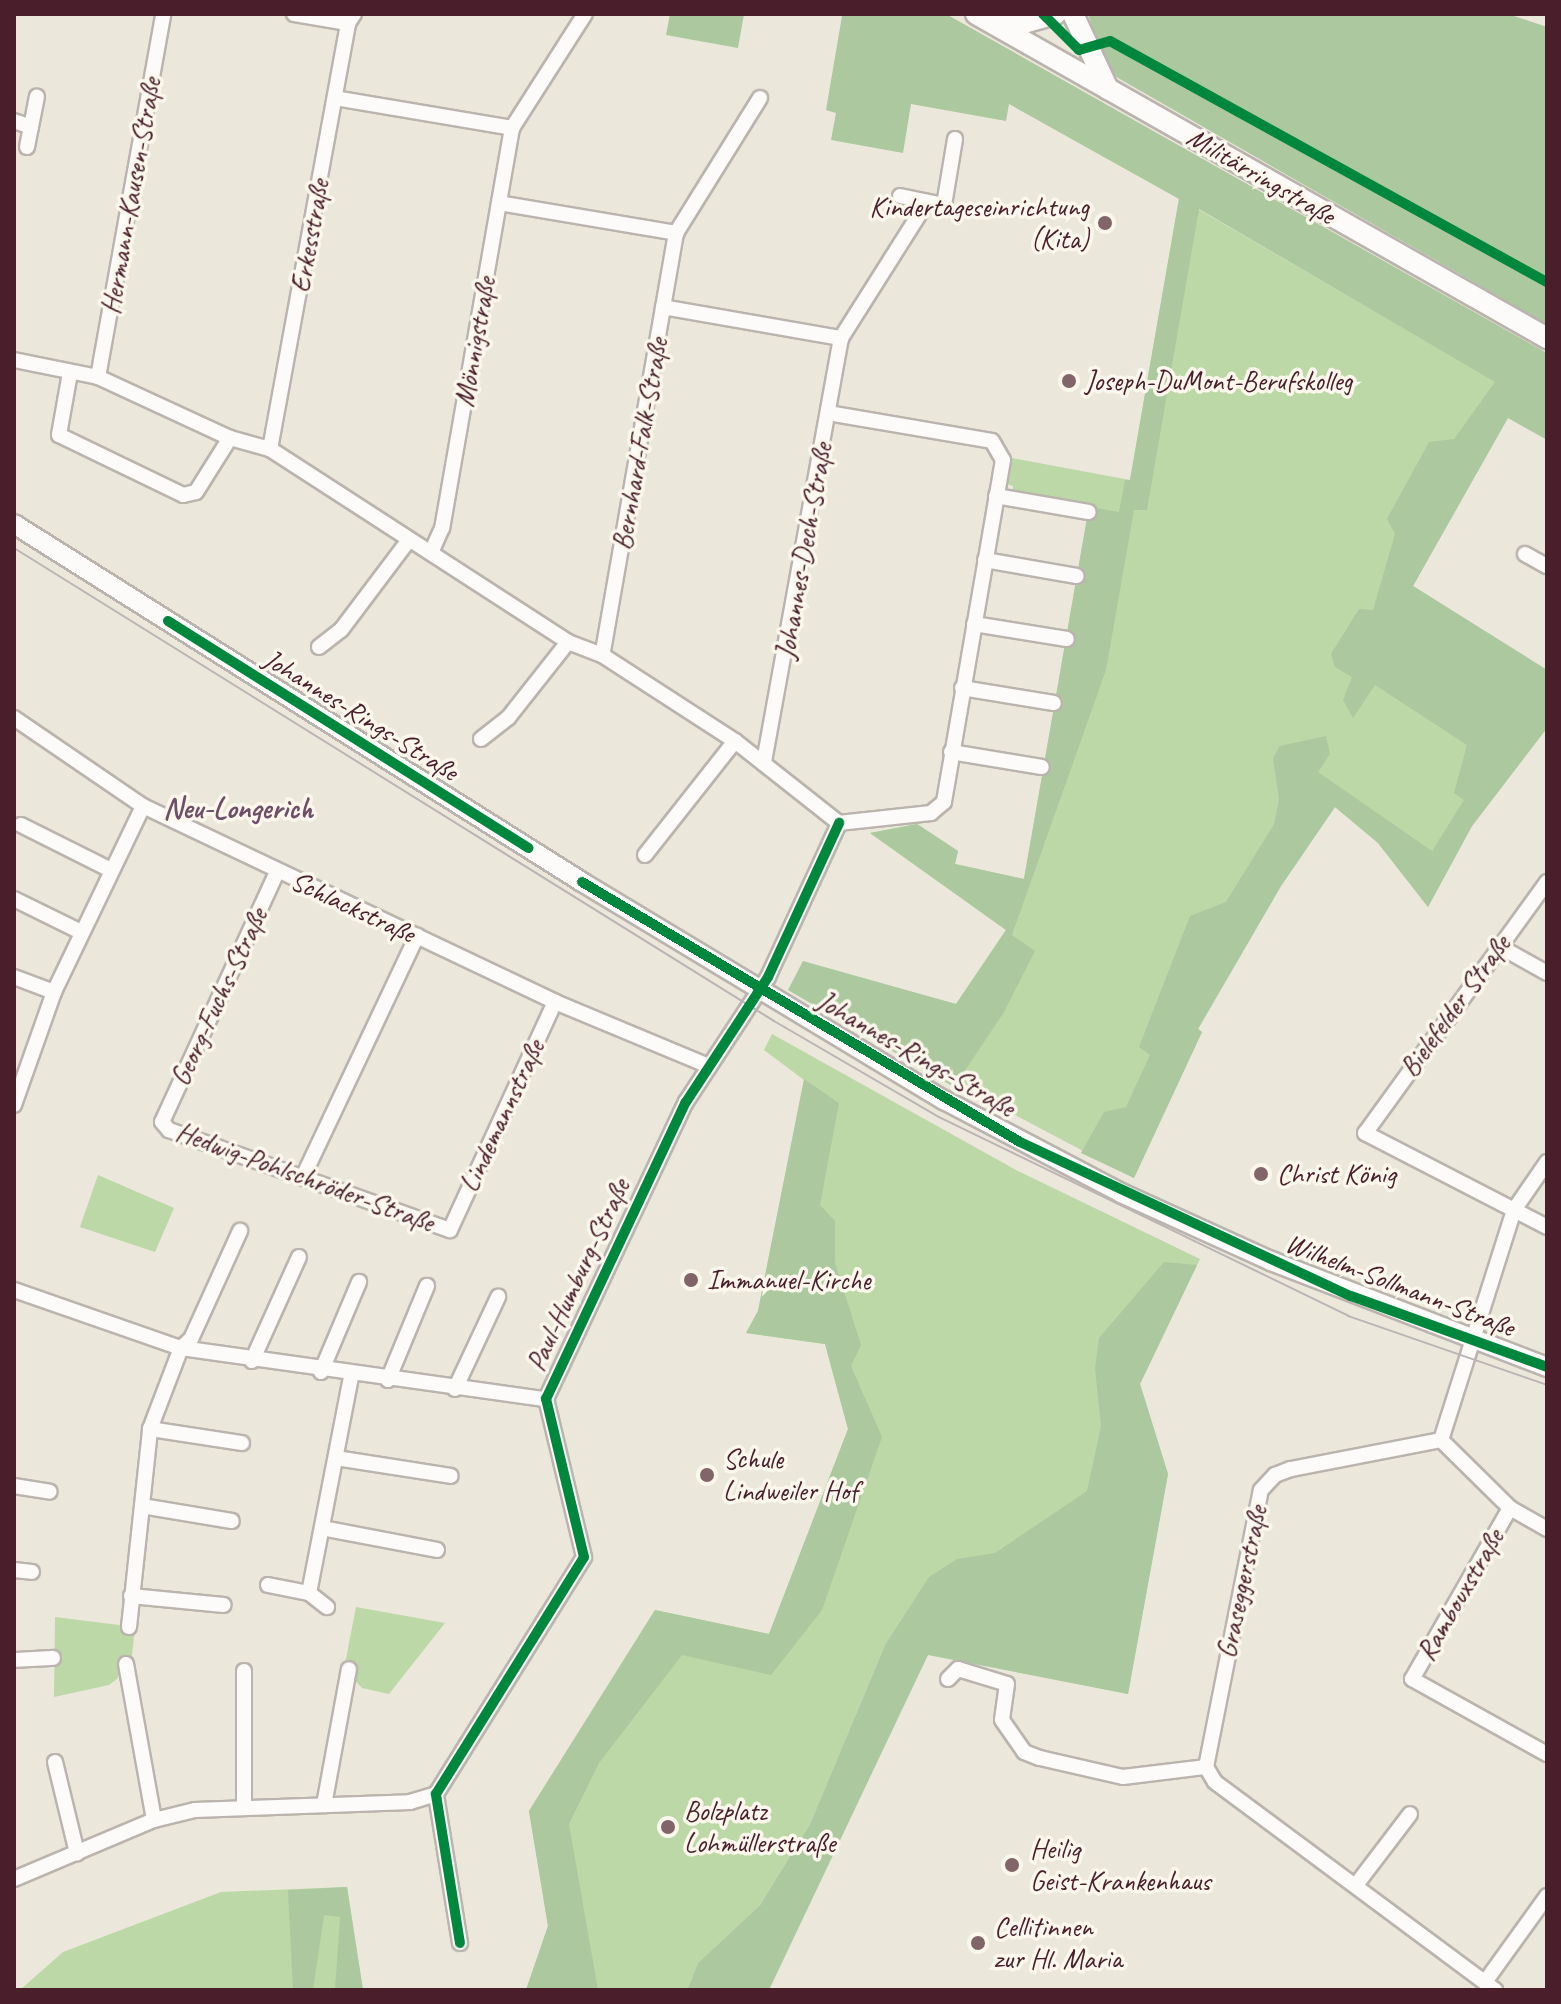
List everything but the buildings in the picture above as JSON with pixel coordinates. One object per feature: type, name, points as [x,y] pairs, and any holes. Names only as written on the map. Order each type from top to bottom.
[{"type":"main road","points":[[983,18],[1024,23],[1056,14]]},
{"type":"main road","points":[[1073,14],[1108,89]]},
{"type":"main road","name":"Militärringstraße","points":[[983,18],[1547,338]]},
{"type":"street","name":"Hermann-Kausen-Straße","points":[[98,377],[163,14]]},
{"type":"street","name":"Erkesstraße","points":[[270,449],[351,19],[294,14]]},
{"type":"street","name":"Mönnigstraße","points":[[431,553],[442,528],[512,128],[585,14]]},
{"type":"street","points":[[27,147],[37,97]]},
{"type":"street","points":[[335,98],[512,128]]},
{"type":"street","name":"Bernhard-Falk-Straße","points":[[602,655],[676,233],[760,98]]},
{"type":"street","points":[[14,121],[31,127]]},
{"type":"street","name":"Johannes-Dech-Straße","points":[[764,763],[841,338],[927,202],[944,205],[955,139]]},
{"type":"street","points":[[900,196],[927,202]]},
{"type":"street","points":[[499,203],[676,233]]},
{"type":"street","points":[[663,307],[841,338]]},
{"type":"street","points":[[14,360],[98,377],[230,438],[270,449],[568,642],[602,655],[735,741],[839,823],[938,810],[944,802],[1003,460],[992,441],[828,413]]},
{"type":"street","points":[[70,373],[59,435],[183,495],[196,492],[230,438]]},
{"type":"street","points":[[996,496],[1089,512]]},
{"type":"street","name":"Johannes-Rings-Straße","points":[[14,524],[760,990],[1020,1142],[1237,1245]]},
{"type":"street","points":[[319,647],[341,630],[408,541]]},
{"type":"street","points":[[1525,554],[1547,566]]},
{"type":"street","points":[[985,560],[1077,576]]},
{"type":"street","points":[[974,624],[1067,639]]},
{"type":"street","points":[[481,739],[508,718],[568,642]]},
{"type":"street","points":[[962,688],[1054,703]]},
{"type":"street","name":"Schlackstraße","points":[[14,718],[143,806],[555,1002],[709,1066]]},
{"type":"street","points":[[645,855],[735,741]]},
{"type":"street","points":[[951,752],[1042,767]]},
{"type":"street","points":[[14,1105],[54,992],[109,869],[143,806]]},
{"type":"street","name":"Paul-Humburg-Straße","points":[[436,1794],[582,1568],[583,1538],[546,1399],[667,1140],[709,1066],[760,990],[839,823]]},
{"type":"street","points":[[21,825],[109,869]]},
{"type":"street","name":"Georg-Fuchs-Straße","points":[[162,1122],[277,872]]},
{"type":"street","name":"Bielefelder Straße","points":[[1514,1210],[1365,1133],[1497,945],[1547,882]]},
{"type":"street","points":[[14,899],[81,932]]},
{"type":"street","points":[[303,1177],[417,936]]},
{"type":"street","points":[[1497,945],[1547,973]]},
{"type":"street","points":[[14,977],[54,992]]},
{"type":"street","name":"Lindemannstraße","points":[[450,1230],[555,1002]]},
{"type":"street","name":"Hedwig-Pohlschröder-Straße","points":[[162,1122],[169,1130],[450,1230]]},
{"type":"street","points":[[1441,1440],[1514,1210],[1547,1162]]},
{"type":"street","points":[[1514,1210],[1547,1227]]},
{"type":"street","points":[[129,1627],[150,1429],[181,1348],[191,1339],[240,1231]]},
{"type":"street","name":"Wilhelm-Sollmann-Straße","points":[[1237,1245],[1351,1296],[1547,1367]]},
{"type":"street","points":[[252,1361],[299,1257]]},
{"type":"street","points":[[321,1372],[359,1282]]},
{"type":"street","points":[[388,1380],[427,1286]]},
{"type":"street","points":[[14,1290],[181,1348],[321,1372],[546,1399]]},
{"type":"street","points":[[455,1389],[498,1297]]},
{"type":"street","points":[[309,1593],[351,1376]]},
{"type":"street","points":[[150,1429],[242,1443]]},
{"type":"street","name":"Rambouxstraße","points":[[1441,1440],[1510,1508],[1547,1529]]},
{"type":"street","name":"Graseggerstraße","points":[[1206,1767],[1261,1490],[1275,1475],[1291,1469],[1441,1440]]},
{"type":"street","points":[[336,1458],[451,1476]]},
{"type":"street","points":[[14,1486],[50,1492]]},
{"type":"street","points":[[142,1506],[232,1521]]},
{"type":"street","name":"Rambouxstraße","points":[[1510,1508],[1412,1679],[1545,1749]]},
{"type":"street","points":[[322,1528],[437,1550]]},
{"type":"street","points":[[14,1570],[32,1572]]},
{"type":"street","points":[[268,1585],[309,1593],[327,1607]]},
{"type":"street","points":[[131,1596],[224,1605]]},
{"type":"street","points":[[14,1660],[53,1658]]},
{"type":"street","points":[[126,1664],[154,1820]]},
{"type":"street","points":[[324,1805],[349,1669]]},
{"type":"street","points":[[948,1679],[958,1669],[1007,1684],[1002,1720],[1024,1752],[1040,1758],[1123,1777],[1206,1767],[1215,1782],[1490,1986],[1547,1896]]},
{"type":"street","points":[[244,1671],[244,1808]]},
{"type":"street","points":[[55,1762],[77,1853]]},
{"type":"street","points":[[14,1879],[154,1820],[244,1808],[410,1802],[436,1794],[460,1943]]},
{"type":"street","points":[[1356,1885],[1410,1814]]},
{"type":"green space","points":[[670,14],[744,14],[738,48],[666,35]]},
{"type":"green space","points":[[833,14],[946,14],[1547,353],[1547,440],[1508,418],[1413,586],[1547,670],[1547,728],[1472,826],[1428,907],[1378,843],[1335,807],[1281,886],[1198,1029],[1202,1032],[1134,1178],[1081,1153],[1104,1112],[1126,1107],[1150,1055],[1139,1047],[1190,916],[1226,902],[1274,824],[1279,799],[1273,758],[1280,746],[1326,736],[1330,754],[1318,772],[1432,851],[1464,800],[1454,793],[1467,745],[1375,685],[1353,718],[1343,700],[1352,677],[1335,667],[1331,654],[1359,609],[1373,610],[1395,534],[1387,519],[1429,442],[1454,439],[1495,382],[1199,209],[1147,510],[1134,510],[1106,670],[1012,935],[1035,951],[1004,1012],[954,1087],[788,990],[803,961],[956,1004],[1006,930],[870,833],[917,824],[958,851],[955,864],[1024,879],[1089,507],[1119,512],[1125,480],[1130,480],[1179,199],[1009,104],[1006,121],[911,104],[903,153],[831,140],[836,113],[826,110],[842,16]]},
{"type":"green space","points":[[1088,14],[1508,14],[1547,27],[1547,324],[1118,78],[1108,70]]},
{"type":"green space","points":[[1179,198],[1520,396],[1413,586],[1547,670],[1547,728],[1472,826],[1428,907],[1378,843],[1335,807],[1281,886],[1198,1029],[1202,1032],[1134,1178],[860,1033],[886,985],[956,1004],[1006,930],[870,833],[917,824],[958,851],[955,864],[1024,879],[1089,506],[1013,493],[1013,486],[1007,484],[1012,458],[1130,480]]},
{"type":"green space","points":[[772,1034],[1016,1170],[1200,1259],[1140,1384],[1168,1474],[1128,1694],[885,1645],[810,1824],[760,1905],[698,1963],[687,1990],[526,1990],[548,1926],[529,1811],[655,1610],[769,1634],[848,1429],[825,1344],[746,1333],[758,1311],[804,1080],[764,1050]]},
{"type":"green space","points":[[804,1079],[839,1103],[820,1205],[835,1221],[835,1263],[861,1345],[851,1366],[882,1437],[822,1610],[771,1675],[682,1655],[599,1763],[569,1824],[598,1990],[526,1990],[548,1926],[529,1811],[655,1610],[769,1634],[848,1429],[825,1344],[746,1333],[758,1311]]},
{"type":"green space","points":[[98,1175],[174,1208],[155,1252],[80,1227]]},
{"type":"green space","points":[[1164,1262],[1197,1265],[1140,1384],[1168,1474],[1128,1694],[928,1655],[769,1990],[687,1990],[698,1963],[760,1905],[810,1824],[885,1645],[929,1577],[957,1559],[995,1553],[1087,1491],[1101,1426],[1095,1368],[1099,1338]]},
{"type":"green space","points":[[356,1607],[445,1623],[389,1694],[362,1688],[344,1669]]},
{"type":"green space","points":[[55,1617],[135,1627],[131,1664],[120,1666],[118,1678],[109,1685],[54,1697]]},
{"type":"green space","points":[[347,1887],[363,1990],[20,1990],[63,1952],[221,1892]]},
{"type":"green space","points":[[347,1887],[363,1990],[335,1990],[340,1917],[324,1915],[313,1990],[293,1990],[288,1890]]},
{"type":"tram line","points":[[14,548],[774,1021],[939,1117],[1348,1316],[1547,1385]]},
{"type":"cycle path","points":[[1043,14],[1079,50],[1110,41],[1547,282]]},
{"type":"cycle path","points":[[168,621],[528,848]]},
{"type":"cycle path","points":[[460,1943],[436,1794],[584,1557],[546,1399],[686,1102],[768,977],[839,823]]},
{"type":"cycle path","points":[[582,882],[1020,1142],[1351,1296],[1547,1367]]},
{"type":"place","name":"Kindertageseinrichtung (Kita)","points":[[1105,223]]},
{"type":"place","name":"Joseph-DuMont-Berufskolleg","points":[[1069,381]]},
{"type":"place","name":"Christ König","points":[[1261,1174]]},
{"type":"place","name":"Immanuel-Kirche","points":[[691,1280]]},
{"type":"place","name":"Schule Lindweiler Hof","points":[[707,1475]]},
{"type":"place","name":"Bolzplatz Lohmüllerstraße","points":[[668,1827]]},
{"type":"place","name":"Heilig Geist-Krankenhaus","points":[[1012,1865]]},
{"type":"place","name":"Cellitinnen zur Hl. Maria","points":[[978,1943]]},
{"type":"district","name":"Neu-Longerich","points":[[238,808]]}]
